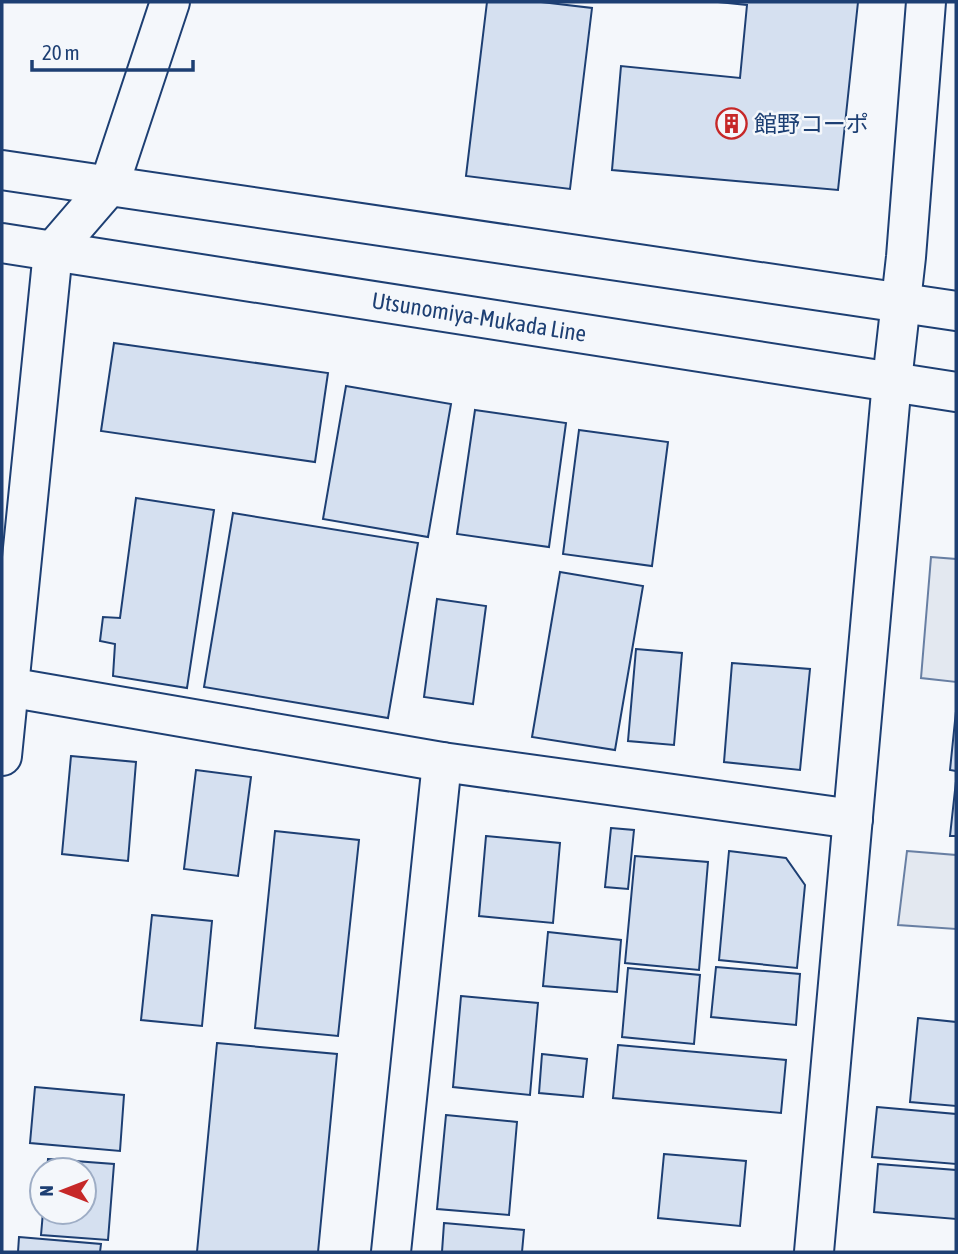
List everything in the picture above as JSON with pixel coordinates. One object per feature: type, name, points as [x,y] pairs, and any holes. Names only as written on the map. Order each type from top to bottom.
[{"type":"street","points":[[2,756],[53,251],[109,186],[170,2]]},
{"type":"street","points":[[814,1252],[926,2]]},
{"type":"street","points":[[2,170],[956,311]]},
{"type":"street","name":"Utsunomiya-Mukada Line","points":[[2,243],[956,392]]},
{"type":"street","points":[[8,687],[442,762],[853,819]]},
{"type":"street","points":[[391,1252],[442,762]]},
{"type":"shaded area","points":[[931,557],[956,559],[956,682],[921,678]]},
{"type":"shaded area","points":[[907,851],[956,855],[956,929],[898,925]]},
{"type":"building","points":[[487,2],[541,2],[592,8],[570,189],[466,176]]},
{"type":"building","name":"館野コーポ","points":[[718,2],[858,2],[838,190],[612,170],[621,66],[740,78],[747,5]]},
{"type":"building","points":[[114,343],[328,373],[315,462],[101,431]]},
{"type":"building","points":[[346,386],[451,404],[428,537],[323,519]]},
{"type":"building","points":[[475,410],[566,423],[549,547],[457,534]]},
{"type":"building","points":[[579,430],[668,442],[652,566],[563,554]]},
{"type":"building","points":[[136,498],[214,510],[187,688],[113,676],[115,644],[100,641],[103,617],[120,618]]},
{"type":"building","points":[[233,513],[418,543],[388,718],[204,687]]},
{"type":"building","points":[[560,572],[643,586],[615,750],[532,737]]},
{"type":"building","points":[[437,599],[486,606],[473,704],[424,697]]},
{"type":"building","points":[[636,649],[682,653],[674,745],[628,741]]},
{"type":"building","points":[[732,663],[810,669],[800,770],[724,762]]},
{"type":"building","points":[[956,711],[956,771],[950,770]]},
{"type":"building","points":[[71,756],[136,762],[128,861],[62,854]]},
{"type":"building","points":[[196,770],[251,777],[238,876],[184,869]]},
{"type":"building","points":[[956,781],[956,836],[950,836]]},
{"type":"building","points":[[611,828],[634,830],[628,889],[605,887]]},
{"type":"building","points":[[275,831],[359,840],[338,1036],[255,1028]]},
{"type":"building","points":[[486,836],[560,843],[553,923],[479,916]]},
{"type":"building","points":[[729,851],[786,858],[805,885],[797,968],[719,960]]},
{"type":"building","points":[[635,856],[708,862],[699,970],[625,963]]},
{"type":"building","points":[[152,915],[212,921],[202,1026],[141,1020]]},
{"type":"building","points":[[548,932],[621,940],[617,992],[543,986]]},
{"type":"building","points":[[716,967],[800,974],[796,1025],[711,1017]]},
{"type":"building","points":[[628,968],[700,975],[694,1044],[622,1037]]},
{"type":"building","points":[[461,996],[538,1003],[530,1095],[453,1087]]},
{"type":"building","points":[[918,1018],[956,1022],[956,1106],[910,1102]]},
{"type":"building","points":[[217,1043],[337,1054],[318,1252],[197,1252]]},
{"type":"building","points":[[618,1045],[786,1060],[781,1113],[613,1098]]},
{"type":"building","points":[[542,1054],[587,1059],[583,1097],[539,1093]]},
{"type":"building","points":[[35,1087],[124,1095],[120,1151],[30,1143]]},
{"type":"building","points":[[877,1107],[956,1114],[956,1164],[872,1157]]},
{"type":"building","points":[[446,1115],[517,1122],[509,1215],[437,1209]]},
{"type":"building","points":[[664,1154],[746,1161],[740,1226],[658,1218]]},
{"type":"building","points":[[98,1163],[114,1164],[108,1240],[41,1235],[42,1226],[98,1226]]},
{"type":"building","points":[[878,1164],[956,1170],[956,1219],[874,1212]]},
{"type":"building","points":[[444,1223],[524,1230],[522,1252],[442,1252]]},
{"type":"building","points":[[19,1237],[101,1244],[100,1252],[18,1252]]},
{"type":"place","name":"館野コーポ","points":[[731,124]]}]
